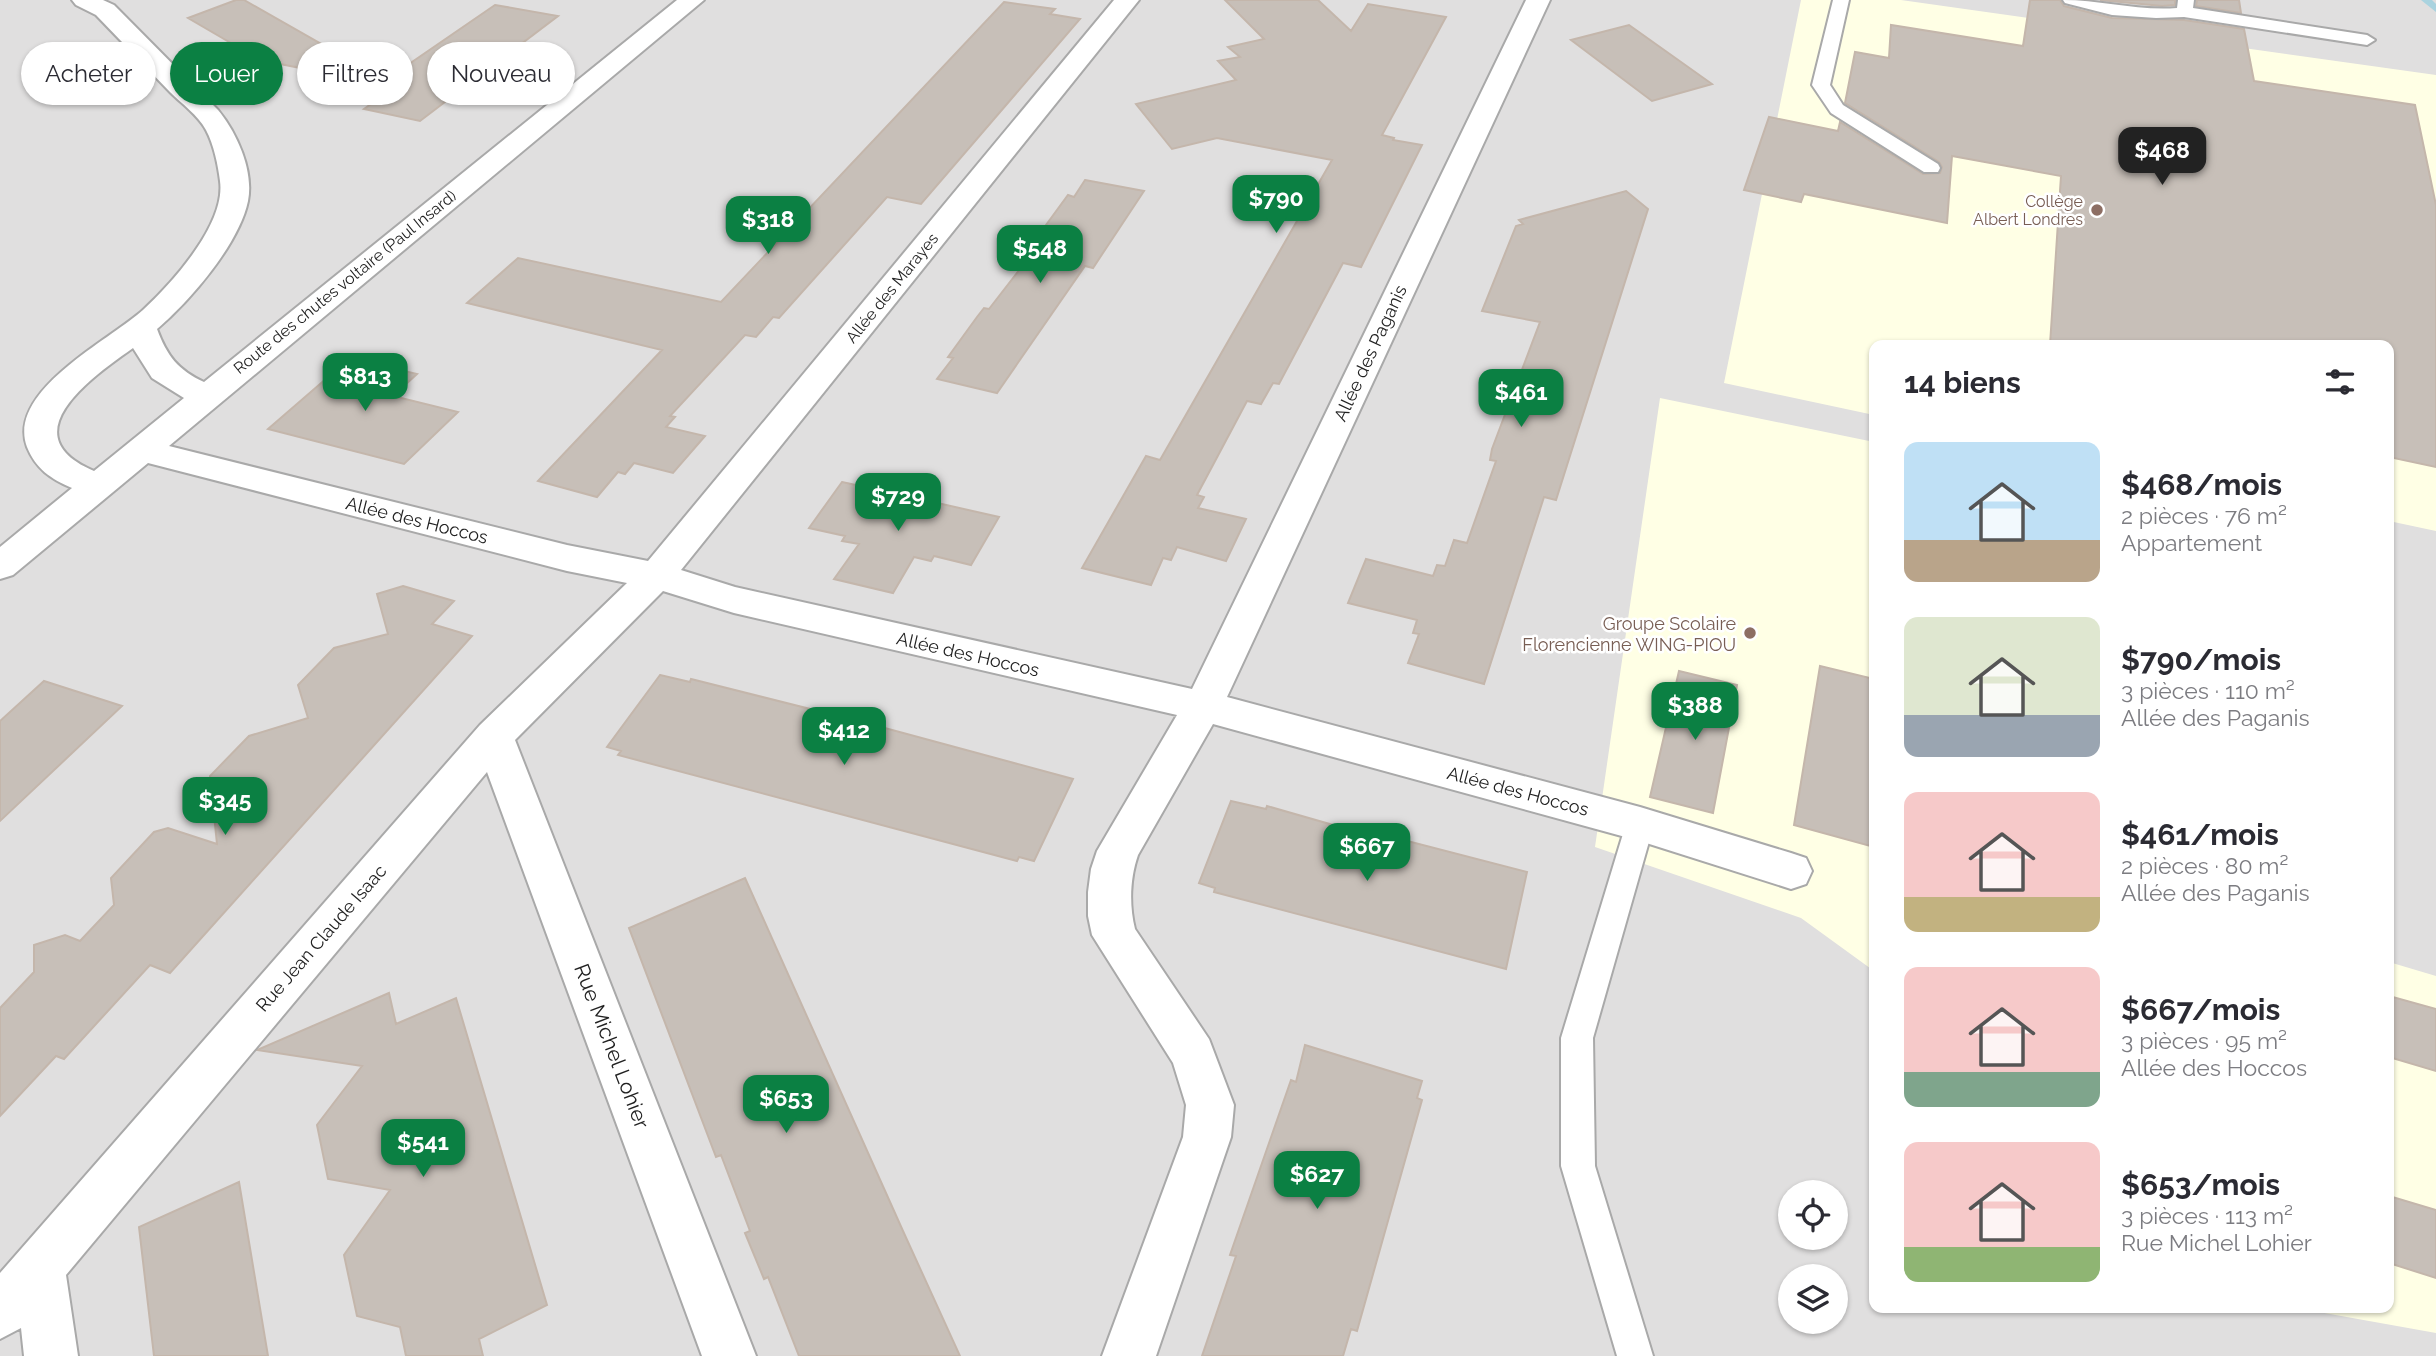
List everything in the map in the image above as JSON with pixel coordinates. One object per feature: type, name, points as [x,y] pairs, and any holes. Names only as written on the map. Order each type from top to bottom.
[{"type":"street","name":"Route des chutes voltaire (Paul Insard)","points":[[0,566],[692,0]]},
{"type":"street","name":"Allée des Marayes","points":[[656,576],[1127,0]]},
{"type":"street","name":"Allée des Paganis","points":[[1129,1356],[1207,1137],[1210,1105],[1193,1054],[1114,935],[1110,916],[1112,869],[1132,823],[1203,706],[1538,0]]},
{"type":"street","points":[[98,3],[218,126],[235,188],[225,227],[190,277],[141,327],[96,358],[69,382],[53,401],[42,422],[42,442],[49,458],[69,473],[99,486]]},
{"type":"street","points":[[141,327],[153,360],[162,372],[180,386],[206,395]]},
{"type":"street","name":"Allée des Hoccos","points":[[141,450],[567,558],[656,576],[734,600],[1203,706],[1640,824],[1791,871]]},
{"type":"street","name":"Rue Jean Claude Isaac","points":[[0,1313],[494,736],[656,576]]},
{"type":"street","name":"Rue Michel Lohier","points":[[494,736],[729,1356]]},
{"type":"street","points":[[39,1267],[51,1356]]},
{"type":"lane","points":[[1842,0],[1821,85],[1837,109],[1931,168]]},
{"type":"lane","points":[[2071,0],[2091,6],[2162,14],[2185,6],[2367,40]]},
{"type":"lane","points":[[1635,1356],[1578,1166],[1577,1038],[1640,824]]},
{"type":"shaded area","points":[[0,0],[2436,0],[2436,1356],[0,1356]]},
{"type":"shaded area","name":"Collège Albert Londres","points":[[1801,0],[1901,0],[2436,75],[2436,531],[2394,522],[2394,340],[1869,340],[1869,414],[1724,383]]},
{"type":"shaded area","name":"Groupe Scolaire Florencienne WING-PIOU","points":[[1660,398],[1869,441],[1869,967],[1801,918],[1595,847]]},
{"type":"shaded area","points":[[2394,963],[2436,976],[2436,1333],[2324,1313],[2394,1313]]},
{"type":"building","points":[[236,0],[244,0],[318,42],[297,42],[297,67],[283,65],[283,42],[229,42],[188,18]]},
{"type":"building","points":[[1225,0],[1318,0],[1351,31],[1368,4],[1446,17],[1382,135],[1394,138],[1393,140],[1422,145],[1361,267],[1343,263],[1279,384],[1273,383],[1261,404],[1247,401],[1197,495],[1204,497],[1198,508],[1246,519],[1226,561],[1177,547],[1171,560],[1163,558],[1151,585],[1082,568],[1146,456],[1160,460],[1332,160],[1217,138],[1172,149],[1136,104],[1236,80],[1218,61],[1240,57],[1228,47],[1264,39]]},
{"type":"building","name":"Collège Albert Londres","points":[[2030,0],[2060,0],[2064,6],[2112,18],[2184,20],[2244,29],[2254,81],[2415,105],[2436,205],[2436,467],[2394,458],[2394,340],[2050,340],[2061,176],[1952,156],[1947,223],[1804,194],[1801,202],[1744,190],[1769,117],[1838,131],[1840,122],[1923,174],[1940,173],[1942,167],[1939,162],[1845,103],[1855,52],[1889,58],[1891,25],[2023,46]]},
{"type":"building","points":[[2100,0],[2175,0],[2175,5],[2162,6]]},
{"type":"building","points":[[2197,0],[2239,0],[2241,13],[2196,6]]},
{"type":"building","points":[[1004,2],[1055,9],[1050,14],[1080,19],[921,204],[887,197],[779,318],[773,317],[756,337],[745,335],[670,416],[675,417],[666,427],[705,436],[673,473],[634,463],[625,474],[618,472],[597,497],[538,481],[662,350],[467,303],[518,258],[721,302]]},
{"type":"building","points":[[495,5],[558,16],[524,42],[441,42]]},
{"type":"building","points":[[1629,25],[1712,84],[1652,101],[1571,40]]},
{"type":"building","points":[[427,52],[427,105],[441,105],[420,121],[364,109],[370,105],[413,105],[413,61]]},
{"type":"building","points":[[1085,180],[1144,191],[1093,268],[1085,266],[997,393],[937,379],[953,358],[948,357],[977,317],[984,308],[989,309],[1044,238],[1038,236],[1068,195],[1074,197]]},
{"type":"building","points":[[1626,191],[1648,209],[1556,500],[1544,497],[1484,684],[1408,663],[1419,634],[1413,633],[1417,620],[1348,603],[1366,559],[1433,576],[1437,565],[1445,566],[1454,540],[1467,543],[1496,461],[1490,460],[1492,449],[1540,322],[1482,311],[1516,226],[1523,224],[1519,220]]},
{"type":"building","points":[[350,358],[417,374],[393,396],[458,412],[404,464],[268,429]]},
{"type":"building","points":[[842,482],[999,517],[971,565],[934,556],[931,561],[914,557],[893,593],[834,579],[859,544],[842,541],[845,536],[809,528]]},
{"type":"building","points":[[403,586],[454,601],[432,624],[472,636],[170,973],[150,965],[64,1059],[56,1056],[0,1116],[0,1008],[34,972],[34,945],[65,935],[80,941],[114,905],[111,878],[154,832],[168,828],[217,844],[210,776],[249,736],[308,718],[298,685],[334,648],[388,634],[377,594]]},
{"type":"building","points":[[1820,666],[1869,678],[1869,846],[1794,825]]},
{"type":"building","points":[[1679,671],[1737,685],[1713,813],[1650,797]]},
{"type":"building","points":[[660,675],[690,682],[691,679],[870,724],[1073,779],[1034,861],[1019,857],[1017,861],[618,755],[621,751],[607,747]]},
{"type":"building","points":[[44,681],[122,706],[0,821],[0,721]]},
{"type":"building","points":[[1231,801],[1266,809],[1267,806],[1382,839],[1384,835],[1527,872],[1506,969],[1214,892],[1215,888],[1199,883]]},
{"type":"building","points":[[745,878],[960,1356],[799,1356],[768,1277],[764,1279],[745,1233],[750,1231],[721,1155],[716,1157],[629,928]]},
{"type":"building","points":[[389,993],[396,1024],[456,998],[547,1305],[479,1339],[483,1356],[406,1356],[400,1327],[357,1316],[344,1255],[390,1190],[328,1179],[317,1125],[362,1066],[257,1050]]},
{"type":"building","points":[[2394,997],[2436,1009],[2436,1071],[2394,1058]]},
{"type":"building","points":[[1305,1045],[1422,1081],[1417,1098],[1422,1100],[1357,1331],[1351,1329],[1343,1356],[1202,1356],[1236,1256],[1230,1255],[1291,1080],[1296,1082]]},
{"type":"building","points":[[239,1182],[268,1356],[154,1356],[139,1227]]},
{"type":"building","points":[[2394,1197],[2436,1210],[2436,1278],[2394,1265]]},
{"type":"waterway","points":[[2426,0],[2436,9]]},
{"type":"place","name":"Collège Albert Londres","points":[[2097,210]]},
{"type":"place","name":"Groupe Scolaire Florencienne WING-PIOU","points":[[1750,633]]}]
